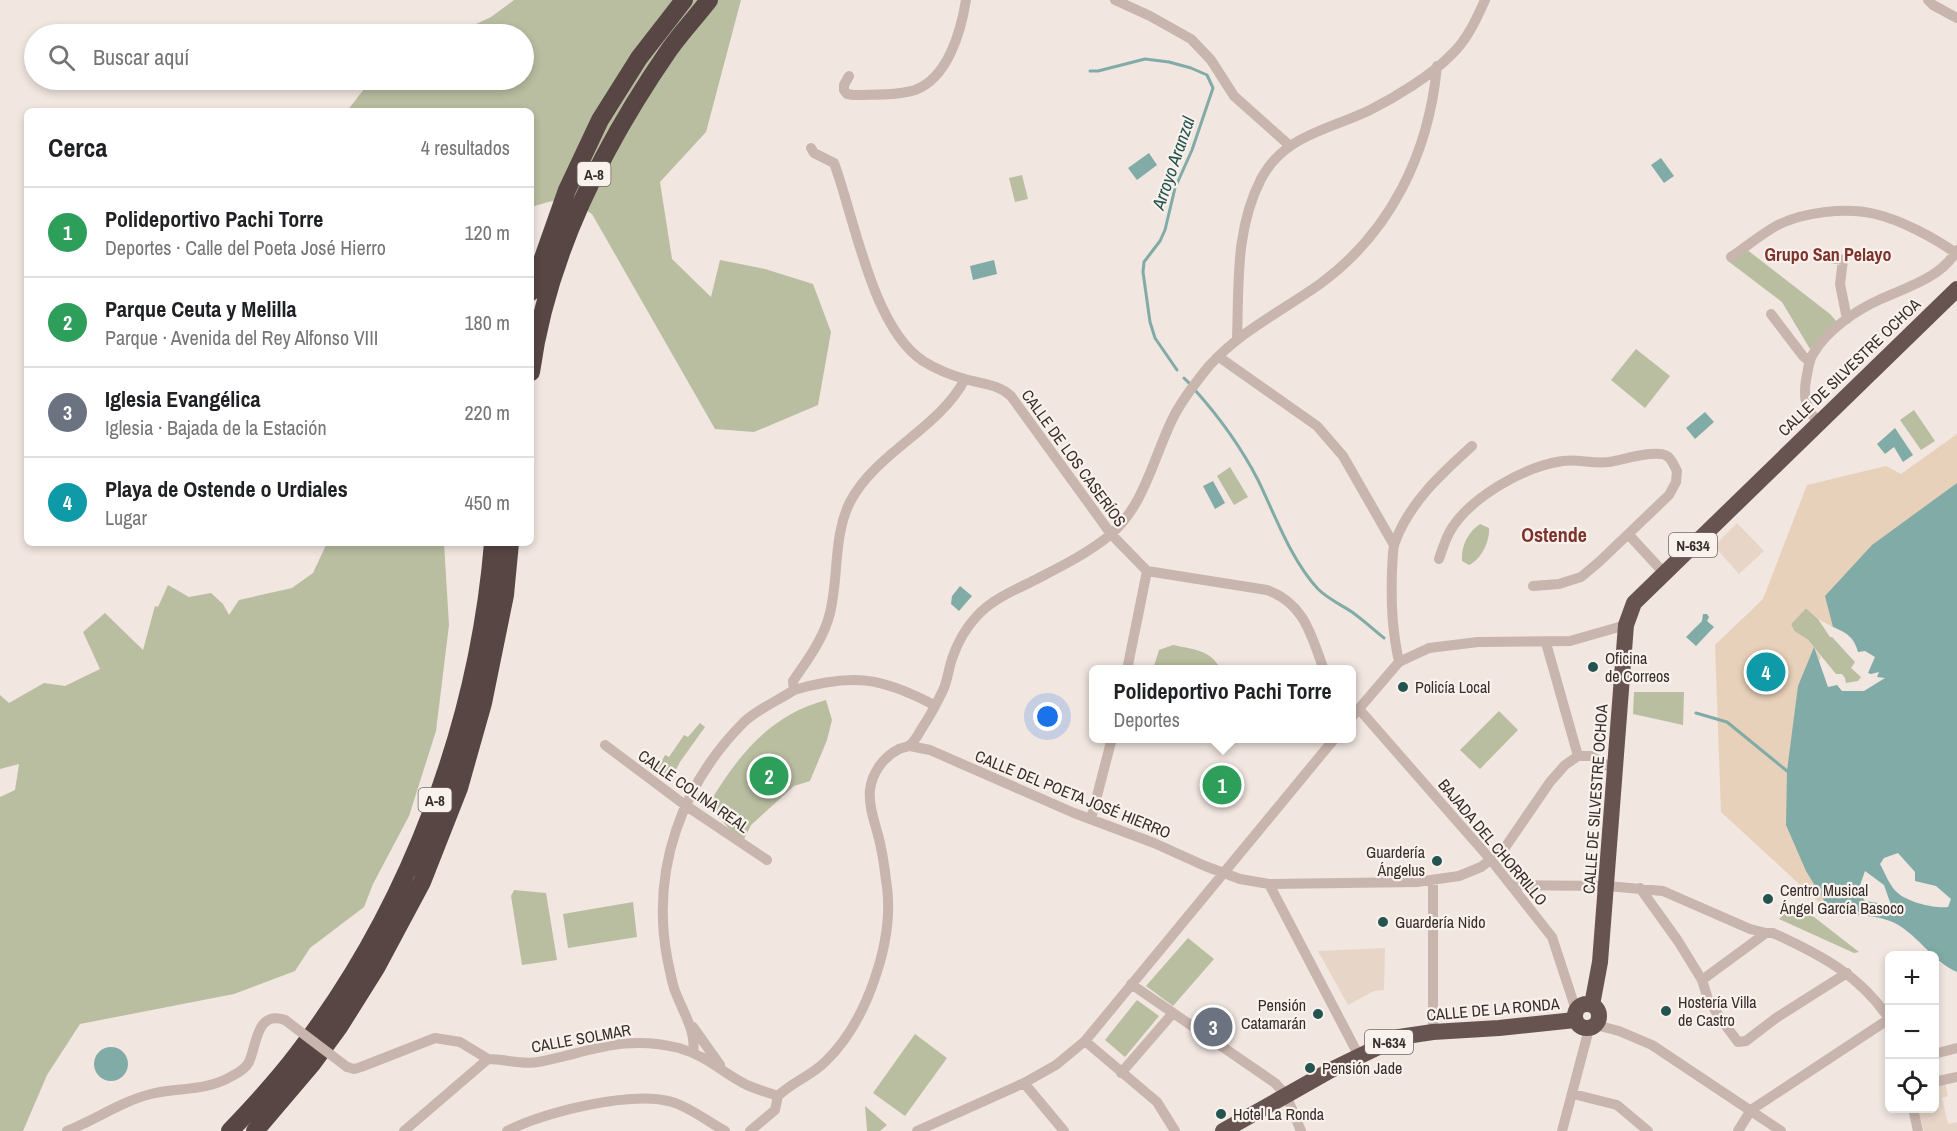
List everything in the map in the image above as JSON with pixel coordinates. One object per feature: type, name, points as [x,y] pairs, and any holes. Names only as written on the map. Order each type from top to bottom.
[{"type":"highway","name":"A-8","points":[[534,284],[567,190],[600,120],[639,58],[684,0]]},
{"type":"highway","name":"A-8","points":[[534,358],[549,290],[581,198],[614,136],[669,49],[709,0]]},
{"type":"highway","name":"CALLE DE SILVESTRE OCHOA","points":[[1585,1018],[1598,980],[1626,625],[1634,603],[1957,289]]},
{"type":"highway","name":"A-8","points":[[230,1131],[292,1061],[324,1016],[361,959],[406,873],[442,784],[475,666],[491,571],[493,546]]},
{"type":"highway","name":"A-8","points":[[255,1131],[312,1064],[339,1027],[376,968],[422,882],[459,788],[483,703],[505,595],[510,546]]},
{"type":"highway","name":"CALLE DE LA RONDA","points":[[1223,1131],[1359,1056],[1399,1037],[1585,1018]]},
{"type":"street","points":[[849,76],[844,85],[847,94],[903,92],[921,87],[941,71],[954,43],[966,0]]},
{"type":"street","points":[[1115,0],[1191,39],[1211,60],[1234,96],[1289,145]]},
{"type":"street","points":[[1237,339],[1239,263],[1243,229],[1262,177],[1289,145],[1370,110],[1453,54],[1469,33],[1485,0]]},
{"type":"street","points":[[1928,0],[1957,18]]},
{"type":"street","points":[[750,1131],[775,1110],[778,1096],[787,1087],[813,1073],[828,1060],[856,1020],[871,991],[881,960],[888,896],[881,846],[871,805],[870,792],[873,777],[881,763],[899,749],[910,746],[924,725],[944,687],[956,648],[965,631],[991,603],[1054,570],[1111,534],[1136,504],[1174,416],[1209,366],[1237,339],[1319,285],[1350,260],[1380,226],[1400,194],[1418,154],[1432,101],[1437,66]]},
{"type":"street","name":"CALLE DE LOS CASERÍOS","points":[[811,148],[814,153],[834,163],[874,291],[904,344],[933,367],[964,379],[994,385],[1011,396],[1111,534],[1147,571]]},
{"type":"street","points":[[1731,257],[1783,223],[1805,215],[1837,212],[1875,214],[1915,230],[1957,252],[1935,273],[1918,284],[1879,300],[1847,320],[1821,342],[1809,365],[1804,394],[1807,410],[1818,422]]},
{"type":"street","points":[[1818,256],[1843,260],[1840,284],[1847,320]]},
{"type":"street","points":[[1771,314],[1809,365]]},
{"type":"street","points":[[1219,357],[1317,426],[1343,456],[1394,545]]},
{"type":"street","points":[[795,690],[793,681],[811,655],[829,615],[835,584],[838,542],[851,501],[873,472],[943,409],[958,391],[964,379]]},
{"type":"street","points":[[1399,662],[1392,628],[1391,592],[1394,545],[1406,518],[1428,487],[1472,446]]},
{"type":"street","points":[[1439,558],[1450,532],[1463,516],[1482,498],[1506,481],[1529,470],[1567,461],[1602,463],[1660,453],[1669,457],[1677,471],[1676,482],[1669,495],[1629,535],[1581,577],[1558,584],[1533,586]]},
{"type":"street","points":[[1629,535],[1664,573]]},
{"type":"street","points":[[1128,665],[1147,571],[1267,590],[1282,596],[1295,607],[1305,621],[1322,665]]},
{"type":"street","points":[[1356,712],[1399,662],[1429,648],[1455,644],[1570,641],[1626,625]]},
{"type":"street","points":[[1546,643],[1578,756]]},
{"type":"street","points":[[693,1053],[693,1038],[674,988],[667,956],[663,926],[663,894],[668,856],[685,805],[715,755],[746,720],[795,690],[840,679],[870,681],[895,687],[934,705]]},
{"type":"street","name":"BAJADA DEL CHORRILLO","points":[[1359,709],[1491,861],[1552,937],[1585,1018]]},
{"type":"street","points":[[1091,819],[1111,743]]},
{"type":"street","points":[[917,1131],[1024,1083],[1056,1065],[1085,1041],[1331,743]]},
{"type":"street","name":"CALLE COLINA REAL","points":[[605,745],[685,805],[767,860]]},
{"type":"street","name":"CALLE DEL POETA JOSÉ HIERRO","points":[[910,746],[930,750],[1091,819],[1240,879],[1269,884],[1433,882],[1459,876],[1491,861]]},
{"type":"street","points":[[1491,861],[1504,849],[1550,782],[1565,765],[1578,756],[1591,756],[1615,770]]},
{"type":"street","points":[[1433,882],[1433,1032]]},
{"type":"street","points":[[1269,884],[1359,1056]]},
{"type":"street","points":[[1511,885],[1607,886],[1663,891],[1750,929],[1773,933],[1820,955],[1847,973],[1869,993],[1885,1015]]},
{"type":"street","points":[[1640,888],[1678,941],[1702,980],[1708,999],[1733,1038],[1742,1042],[1847,973]]},
{"type":"street","points":[[1702,980],[1766,933]]},
{"type":"street","points":[[1131,984],[1275,1083],[1286,1095],[1301,1131]]},
{"type":"street","points":[[1121,1073],[1173,1013]]},
{"type":"street","points":[[686,1017],[724,1070]]},
{"type":"street","points":[[67,1131],[151,1094],[195,1089],[223,1081],[241,1071],[249,1062],[256,1036],[266,1021],[278,1018],[285,1020],[354,1069],[435,1038],[460,1042],[488,1059],[404,1131]]},
{"type":"street","points":[[1564,1129],[1573,1094],[1585,1018],[1652,1045],[1781,1131]]},
{"type":"street","points":[[1738,1131],[1751,1110],[1885,1023]]},
{"type":"street","points":[[1085,1041],[1157,1102],[1175,1131]]},
{"type":"street","name":"CALLE SOLMAR","points":[[488,1059],[522,1063],[538,1062],[611,1044],[656,1043],[706,1058],[743,1083],[778,1096]]},
{"type":"street","points":[[1939,1053],[1957,1048]]},
{"type":"street","points":[[1939,1081],[1957,1077]]},
{"type":"street","points":[[1024,1083],[1064,1131]]},
{"type":"street","points":[[1573,1094],[1617,1105],[1648,1131]]},
{"type":"street","points":[[507,1131],[583,1106],[642,1098],[675,1102],[725,1131]]},
{"type":"street","points":[[1914,1113],[1918,1131]]},
{"type":"green space","points":[[514,0],[741,0],[706,132],[660,182],[672,259],[711,297],[720,260],[765,269],[813,284],[831,332],[818,405],[754,432],[715,429],[592,214],[563,200],[534,206],[534,108],[349,108],[363,90],[534,90],[534,24],[476,24],[491,17]]},
{"type":"green space","points":[[1022,175],[1028,199],[1015,202],[1009,178]]},
{"type":"green space","points":[[1746,249],[1830,314],[1837,322],[1810,349],[1782,302],[1728,261]]},
{"type":"green space","points":[[1636,349],[1670,376],[1645,408],[1611,380]]},
{"type":"green space","points":[[1914,410],[1935,441],[1921,450],[1900,420]]},
{"type":"green space","points":[[1230,467],[1248,497],[1234,505],[1217,476]]},
{"type":"green space","points":[[1480,524],[1489,528],[1488,539],[1481,554],[1469,565],[1462,561],[1464,545],[1472,531]]},
{"type":"green space","points":[[326,546],[444,546],[449,625],[436,731],[409,816],[373,884],[364,907],[310,948],[295,971],[234,994],[80,1024],[47,1075],[23,1131],[0,1131],[0,797],[15,790],[19,764],[0,769],[0,695],[9,703],[44,683],[65,686],[100,669],[83,632],[105,613],[143,650],[155,606],[158,607],[168,585],[189,597],[211,593],[223,604],[229,615],[239,600],[292,588],[313,573]]},
{"type":"green space","points":[[1806,608],[1855,662],[1851,668],[1861,677],[1858,681],[1846,683],[1842,674],[1836,674],[1808,640],[1794,631],[1791,624]]},
{"type":"green space","points":[[1173,645],[1195,650],[1206,654],[1218,665],[1154,665],[1159,650]]},
{"type":"green space","points":[[1634,692],[1684,692],[1683,725],[1633,714]]},
{"type":"green space","points":[[826,700],[832,720],[827,740],[810,781],[794,786],[751,825],[742,843],[708,805],[731,770],[756,740],[787,716]]},
{"type":"green space","points":[[1499,711],[1518,730],[1480,769],[1460,750]]},
{"type":"green space","points":[[700,723],[705,727],[680,762],[670,781],[656,772],[665,755],[669,757],[684,735],[688,737]]},
{"type":"green space","points":[[514,890],[546,893],[557,960],[522,965],[511,896]]},
{"type":"green space","points":[[633,902],[637,937],[568,948],[563,914]]},
{"type":"green space","points":[[1796,903],[1859,952],[1854,953],[1779,919]]},
{"type":"green space","points":[[1188,938],[1214,959],[1173,1006],[1146,986]]},
{"type":"green space","points":[[1137,1000],[1159,1016],[1125,1057],[1105,1040]]},
{"type":"green space","points":[[915,1034],[947,1058],[905,1116],[873,1093]]},
{"type":"green space","points":[[865,1106],[887,1125],[880,1131],[867,1131]]},
{"type":"sand","points":[[1957,434],[1957,512],[1833,627],[1818,619],[1806,608],[1791,624],[1794,631],[1808,640],[1821,657],[1816,666],[1820,858],[1833,915],[1721,812],[1715,645],[1763,599],[1807,485],[1886,466],[1901,474]]},
{"type":"shaded area","points":[[1737,523],[1764,551],[1739,574],[1714,546]]},
{"type":"shaded area","points":[[1385,948],[1384,990],[1374,991],[1348,1005],[1318,951]]},
{"type":"shaded area","points":[[1945,1083],[1948,1096],[1942,1098],[1948,1124],[1957,1122],[1957,1131],[1924,1131],[1919,1113],[1939,1113],[1939,1084]]},
{"type":"water","points":[[1149,153],[1157,165],[1137,180],[1128,168]]},
{"type":"water","points":[[1661,158],[1674,176],[1664,183],[1651,165]]},
{"type":"water","points":[[994,260],[997,274],[973,280],[970,266]]},
{"type":"water","points":[[1705,412],[1714,422],[1695,439],[1686,428]]},
{"type":"water","points":[[1895,428],[1913,455],[1903,462],[1894,447],[1885,454],[1877,444]]},
{"type":"water","points":[[1213,481],[1225,503],[1215,509],[1203,486]]},
{"type":"water","points":[[1957,483],[1957,972],[1939,961],[1939,951],[1928,951],[1908,932],[1890,921],[1869,916],[1833,915],[1806,871],[1786,825],[1787,771],[1798,686],[1814,647],[1828,687],[1837,685],[1842,691],[1864,691],[1885,678],[1877,677],[1879,672],[1868,673],[1875,657],[1865,651],[1858,652],[1849,636],[1833,627],[1825,596],[1872,545]],"holes":[[[1898,853],[1915,872],[1915,881],[1936,886],[1951,899],[1948,907],[1922,904],[1902,896],[1890,884],[1880,864],[1884,858]],[[1865,871],[1884,885],[1891,905],[1865,901],[1858,891]]]},
{"type":"water","points":[[960,586],[972,596],[959,611],[951,604],[952,596]]},
{"type":"water","points":[[1703,614],[1707,614],[1709,617],[1707,621],[1714,627],[1696,646],[1686,637],[1702,621]]},
{"type":"water","points":[[111,1047],[123,1052],[128,1064],[123,1076],[111,1081],[99,1076],[94,1064],[99,1052]]},
{"type":"waterway","name":"Arroyo Aranzal","points":[[1090,71],[1145,59],[1169,62],[1207,75],[1213,88],[1192,150],[1175,188],[1165,230],[1160,241],[1144,262],[1143,272],[1150,322],[1155,338],[1177,370]]},
{"type":"waterway","name":"Arroyo Aranzal","points":[[1184,378],[1191,385]]},
{"type":"waterway","name":"Arroyo Aranzal","points":[[1195,390],[1237,444],[1258,480],[1292,551],[1308,577],[1322,593],[1352,612],[1384,638]]},
{"type":"waterway","name":"Arroyo Aranzal","points":[[1696,713],[1727,722],[1787,771]]},
{"type":"place","name":"Oficina de Correos","points":[[1593,667]]},
{"type":"place","name":"Playa de Ostende o Urdiales","points":[[1766,672]]},
{"type":"place","name":"Policía Local","points":[[1403,687]]},
{"type":"place","name":"Parque Ceuta y Melilla","points":[[769,776]]},
{"type":"place","name":"Polideportivo Pachi Torre","points":[[1222,785]]},
{"type":"place","name":"Guardería Ángelus","points":[[1437,861]]},
{"type":"place","name":"Centro Musical Ángel García Basoco","points":[[1768,899]]},
{"type":"place","name":"Guardería Nido","points":[[1383,922]]},
{"type":"place","name":"Hostería Villa de Castro","points":[[1666,1011]]},
{"type":"place","name":"Pensión Catamarán","points":[[1318,1014]]},
{"type":"place","name":"Iglesia Evangélica","points":[[1213,1027]]},
{"type":"place","name":"Pensión Jade","points":[[1310,1068]]},
{"type":"place","name":"Hotel La Ronda","points":[[1221,1114]]},
{"type":"district","name":"Grupo San Pelayo","points":[[1828,254]]},
{"type":"district","name":"Ostende","points":[[1554,534]]}]
